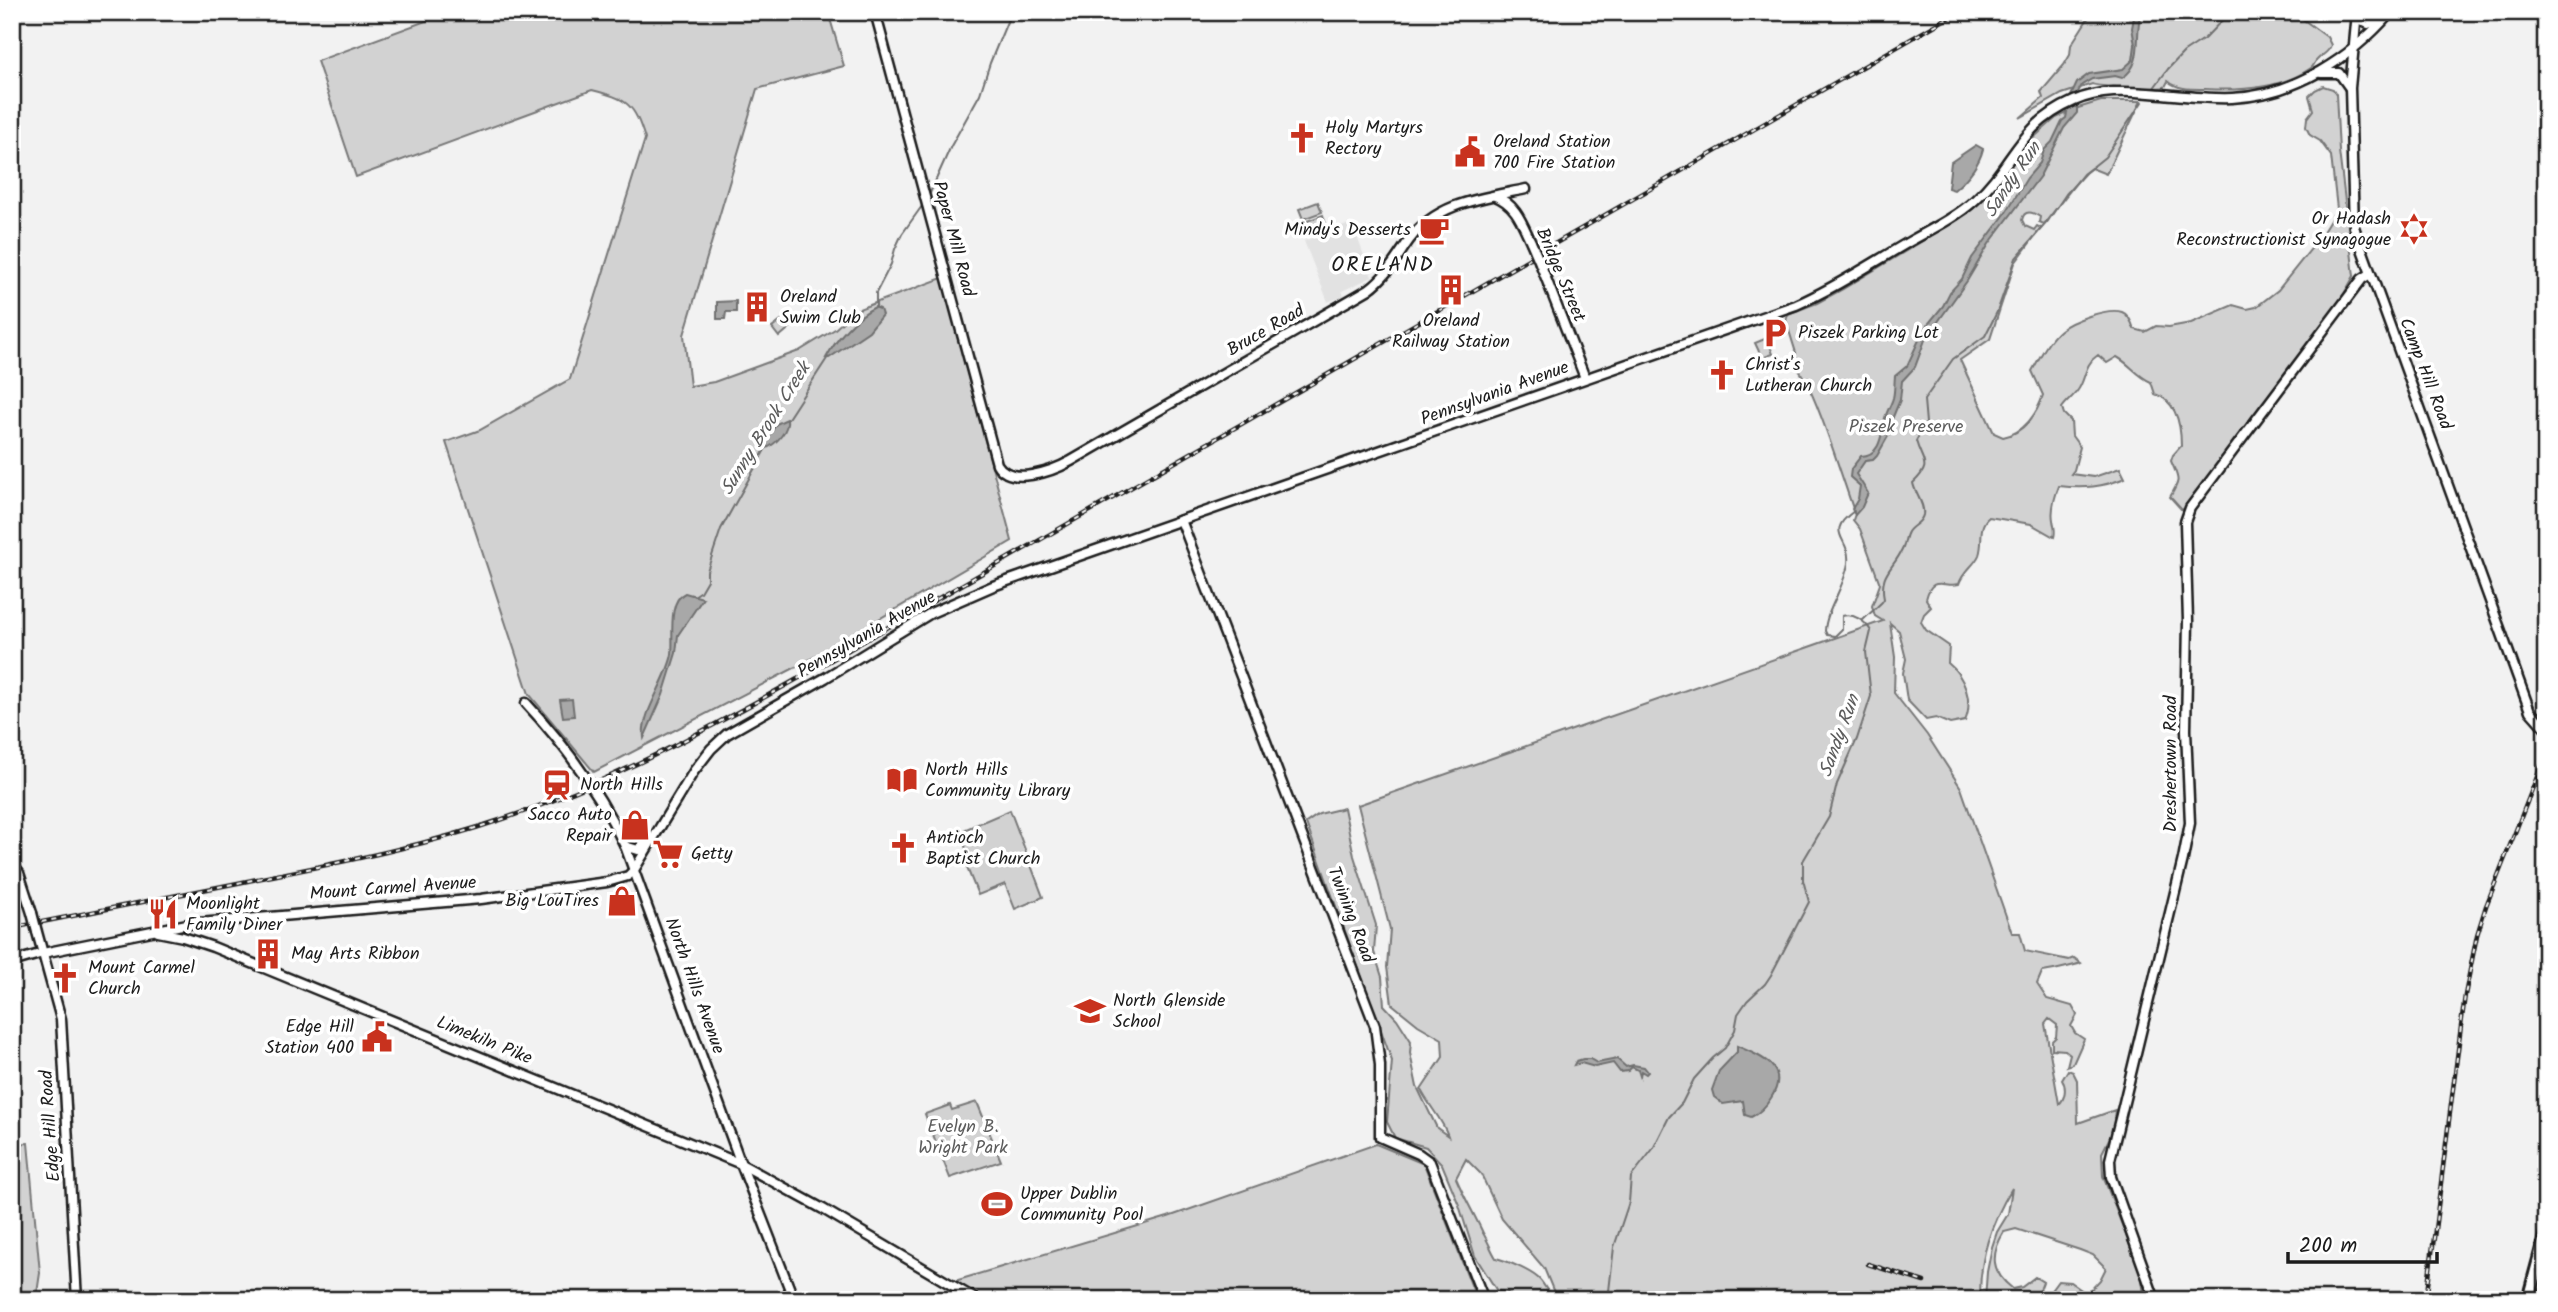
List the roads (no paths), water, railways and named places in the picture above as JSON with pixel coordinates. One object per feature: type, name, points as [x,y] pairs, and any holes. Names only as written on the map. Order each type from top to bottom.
[{"type":"highway","points":[[2528,1300],[2546,1233]]},
{"type":"highway","points":[[2542,1300],[2546,1284]]},
{"type":"street","name":"Paper Mill Road","points":[[875,12],[997,464],[1004,472]]},
{"type":"street","points":[[2357,13],[2362,21],[2368,24],[2389,15]]},
{"type":"street","name":"Camp Hill Road","points":[[2357,13],[2350,88],[2353,219],[2366,262],[2366,276],[2432,437],[2530,711],[2546,729]]},
{"type":"street","name":"Pennsylvania Avenue","points":[[634,870],[710,750],[738,726],[825,678],[931,613],[993,586],[1796,305],[1836,285],[1963,210],[1984,191],[2031,129],[2064,105],[2097,93],[2136,91],[2235,98],[2275,90],[2318,74],[2352,50],[2389,15]]},
{"type":"street","points":[[2318,74],[2339,73],[2350,88]]},
{"type":"street","name":"Bruce Road","points":[[1004,472],[1020,475],[1041,474],[1071,461],[1369,289],[1387,272],[1424,224],[1461,202],[1526,189]]},
{"type":"street","name":"Bridge Street","points":[[1492,195],[1505,201],[1516,212],[1540,262],[1586,378]]},
{"type":"street","name":"Dreshertown Road","points":[[2155,1300],[2111,1177],[2110,1160],[2190,823],[2186,730],[2188,621],[2185,522],[2190,508],[2366,276]]},
{"type":"street","name":"Twining Road","points":[[1181,520],[1375,1026],[1380,1065],[1380,1137],[1419,1154],[1430,1162],[1484,1300]]},
{"type":"street","name":"North Hills Avenue","points":[[527,703],[572,757],[614,822],[625,846],[741,1164],[794,1300]]},
{"type":"street","points":[[625,846],[639,850],[651,833],[661,826]]},
{"type":"street","points":[[12,864],[19,873],[43,953],[12,962]]},
{"type":"street","name":"Mount Carmel Avenue","points":[[151,930],[275,915],[481,899],[607,882],[628,876],[634,870]]},
{"type":"street","name":"Limekiln Pike","points":[[43,953],[151,930],[213,947],[741,1164],[823,1209],[976,1300]]},
{"type":"street","points":[[38,933],[51,945],[65,949]]},
{"type":"street","name":"Edge Hill Road","points":[[43,953],[61,1019],[77,1300]]},
{"type":"waterway","name":"Sunny Brook Creek","points":[[930,193],[951,146],[980,94],[1011,12]]},
{"type":"waterway","points":[[2153,89],[2184,52],[2204,39],[2230,12]]},
{"type":"waterway","points":[[1863,620],[1884,599],[1885,577],[1903,548],[1908,532],[1923,515],[1923,507],[1913,483],[1924,467],[1916,441],[1926,423],[1924,400],[1953,359],[1985,336],[1997,312],[2016,258],[2048,221],[2066,194],[2085,173],[2105,157],[2142,102]]},
{"type":"waterway","name":"Sunny Brook Creek","points":[[876,308],[876,293],[891,264],[895,249],[922,206]]},
{"type":"waterway","name":"Sunny Brook Creek","points":[[787,420],[828,357]]},
{"type":"waterway","name":"Sunny Brook Creek","points":[[694,596],[700,592],[707,580],[707,571],[721,529],[767,446]]},
{"type":"waterway","name":"Sandy Run","points":[[1608,1300],[1614,1247],[1629,1202],[1631,1177],[1653,1149],[1669,1117],[1682,1103],[1694,1079],[1725,1048],[1735,1030],[1738,1014],[1771,975],[1809,902],[1803,880],[1803,861],[1829,817],[1837,784],[1857,739],[1871,696],[1866,652],[1871,631],[1869,627],[1859,619],[1846,615],[1842,616],[1842,629],[1835,636],[1827,635],[1825,631],[1848,563],[1846,547],[1840,536],[1840,525],[1854,511]]},
{"type":"railway","points":[[12,928],[419,844],[503,819],[630,767],[831,660],[1958,12]]},
{"type":"railway","points":[[2426,1300],[2465,995],[2477,935],[2546,754]]},
{"type":"railway","points":[[1868,1264],[1924,1282]]},
{"type":"place","name":"Holy Martyrs Rectory","points":[[1302,138]]},
{"type":"place","name":"Oreland Station 700 Fire Station","points":[[1470,152]]},
{"type":"place","name":"Or Hadash Reconstructionist Synagogue","points":[[2414,229]]},
{"type":"place","name":"Mindy's Desserts","points":[[1434,230]]},
{"type":"place","name":"Oreland Railway Station","points":[[1451,290]]},
{"type":"place","name":"Oreland Swim Club","points":[[757,307]]},
{"type":"place","name":"Piszek Parking Lot","points":[[1775,333]]},
{"type":"place","name":"Christ's Lutheran Church","points":[[1722,375]]},
{"type":"place","name":"North Hills Community Library","points":[[902,780]]},
{"type":"place","name":"North Hills","points":[[557,785]]},
{"type":"place","name":"Sacco Auto Repair","points":[[635,825]]},
{"type":"place","name":"Antioch Baptist Church","points":[[903,848]]},
{"type":"place","name":"Getty","points":[[668,854]]},
{"type":"place","name":"Big LouTires","points":[[622,901]]},
{"type":"place","name":"Moonlight Family Diner","points":[[163,914]]},
{"type":"place","name":"May Arts Ribbon","points":[[268,954]]},
{"type":"place","name":"Mount Carmel Church","points":[[65,978]]},
{"type":"place","name":"North Glenside School","points":[[1090,1011]]},
{"type":"place","name":"Edge Hill Station 400","points":[[377,1037]]},
{"type":"place","name":"Upper Dublin Community Pool","points":[[997,1204]]},
{"type":"district","name":"ORELAND","points":[[1383,265]]},
{"type":"park label","name":"Piszek Preserve","points":[[1906,427]]},
{"type":"park label","name":"Evelyn B. Wright Park","points":[[963,1137]]}]
